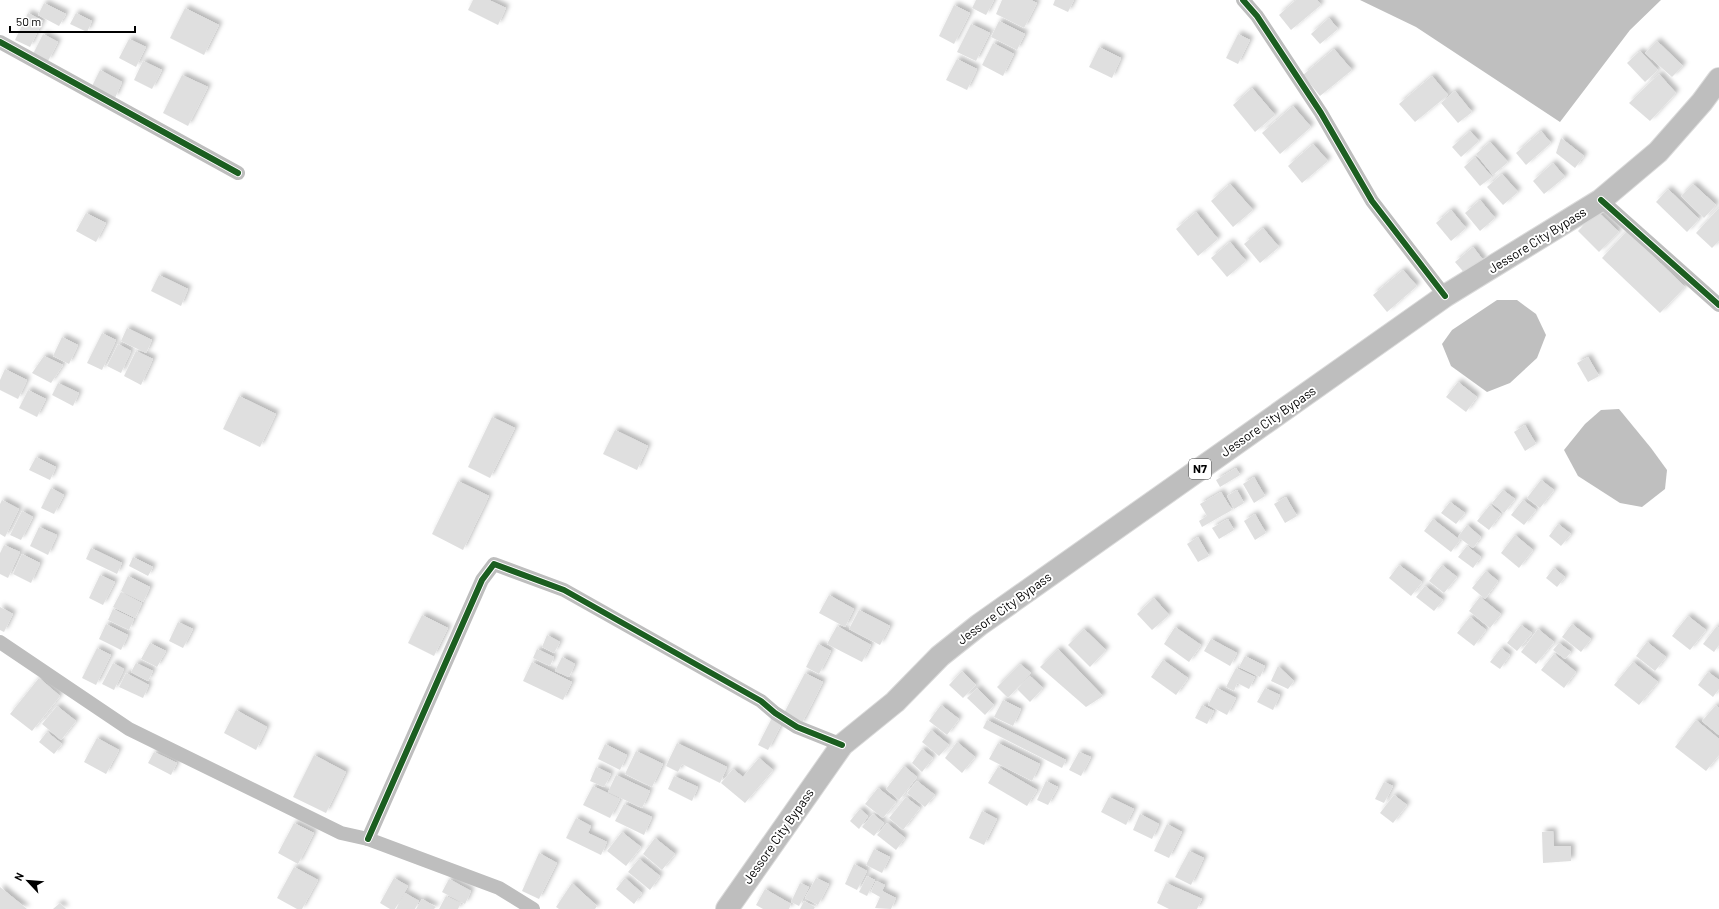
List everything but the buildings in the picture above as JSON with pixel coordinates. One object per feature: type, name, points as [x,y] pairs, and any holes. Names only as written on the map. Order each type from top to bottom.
[{"type":"highway","name":"Jessore City Bypass","points":[[727,909],[842,744],[895,702],[940,656],[978,625],[1444,296],[1600,200],[1658,152],[1702,102],[1719,79]]},
{"type":"street","points":[[1243,0],[1257,16],[1321,113],[1372,201],[1444,296]]},
{"type":"street","points":[[0,42],[238,173]]},
{"type":"street","points":[[1600,200],[1719,305]]},
{"type":"street","points":[[368,839],[482,580],[494,564],[564,590],[761,701],[775,713],[796,727],[842,744]]},
{"type":"street","points":[[0,642],[129,729],[341,832],[368,839],[499,888],[528,908]]},
{"type":"shaded area","points":[[1360,0],[1661,0],[1630,30],[1560,122],[1416,27]]},
{"type":"shaded area","points":[[1497,300],[1517,300],[1536,314],[1546,335],[1537,358],[1510,383],[1487,392],[1451,366],[1442,344],[1452,330]]},
{"type":"shaded area","points":[[1619,409],[1667,470],[1665,489],[1642,507],[1620,503],[1578,476],[1564,450],[1585,424],[1601,410]]},
{"type":"cycle path","points":[[1243,0],[1257,16],[1321,113],[1372,201],[1445,296]]},
{"type":"cycle path","points":[[0,42],[238,173]]},
{"type":"cycle path","points":[[1601,200],[1719,305]]},
{"type":"cycle path","points":[[368,839],[482,580],[494,564],[564,590],[761,701],[775,713],[797,727],[842,745]]}]
